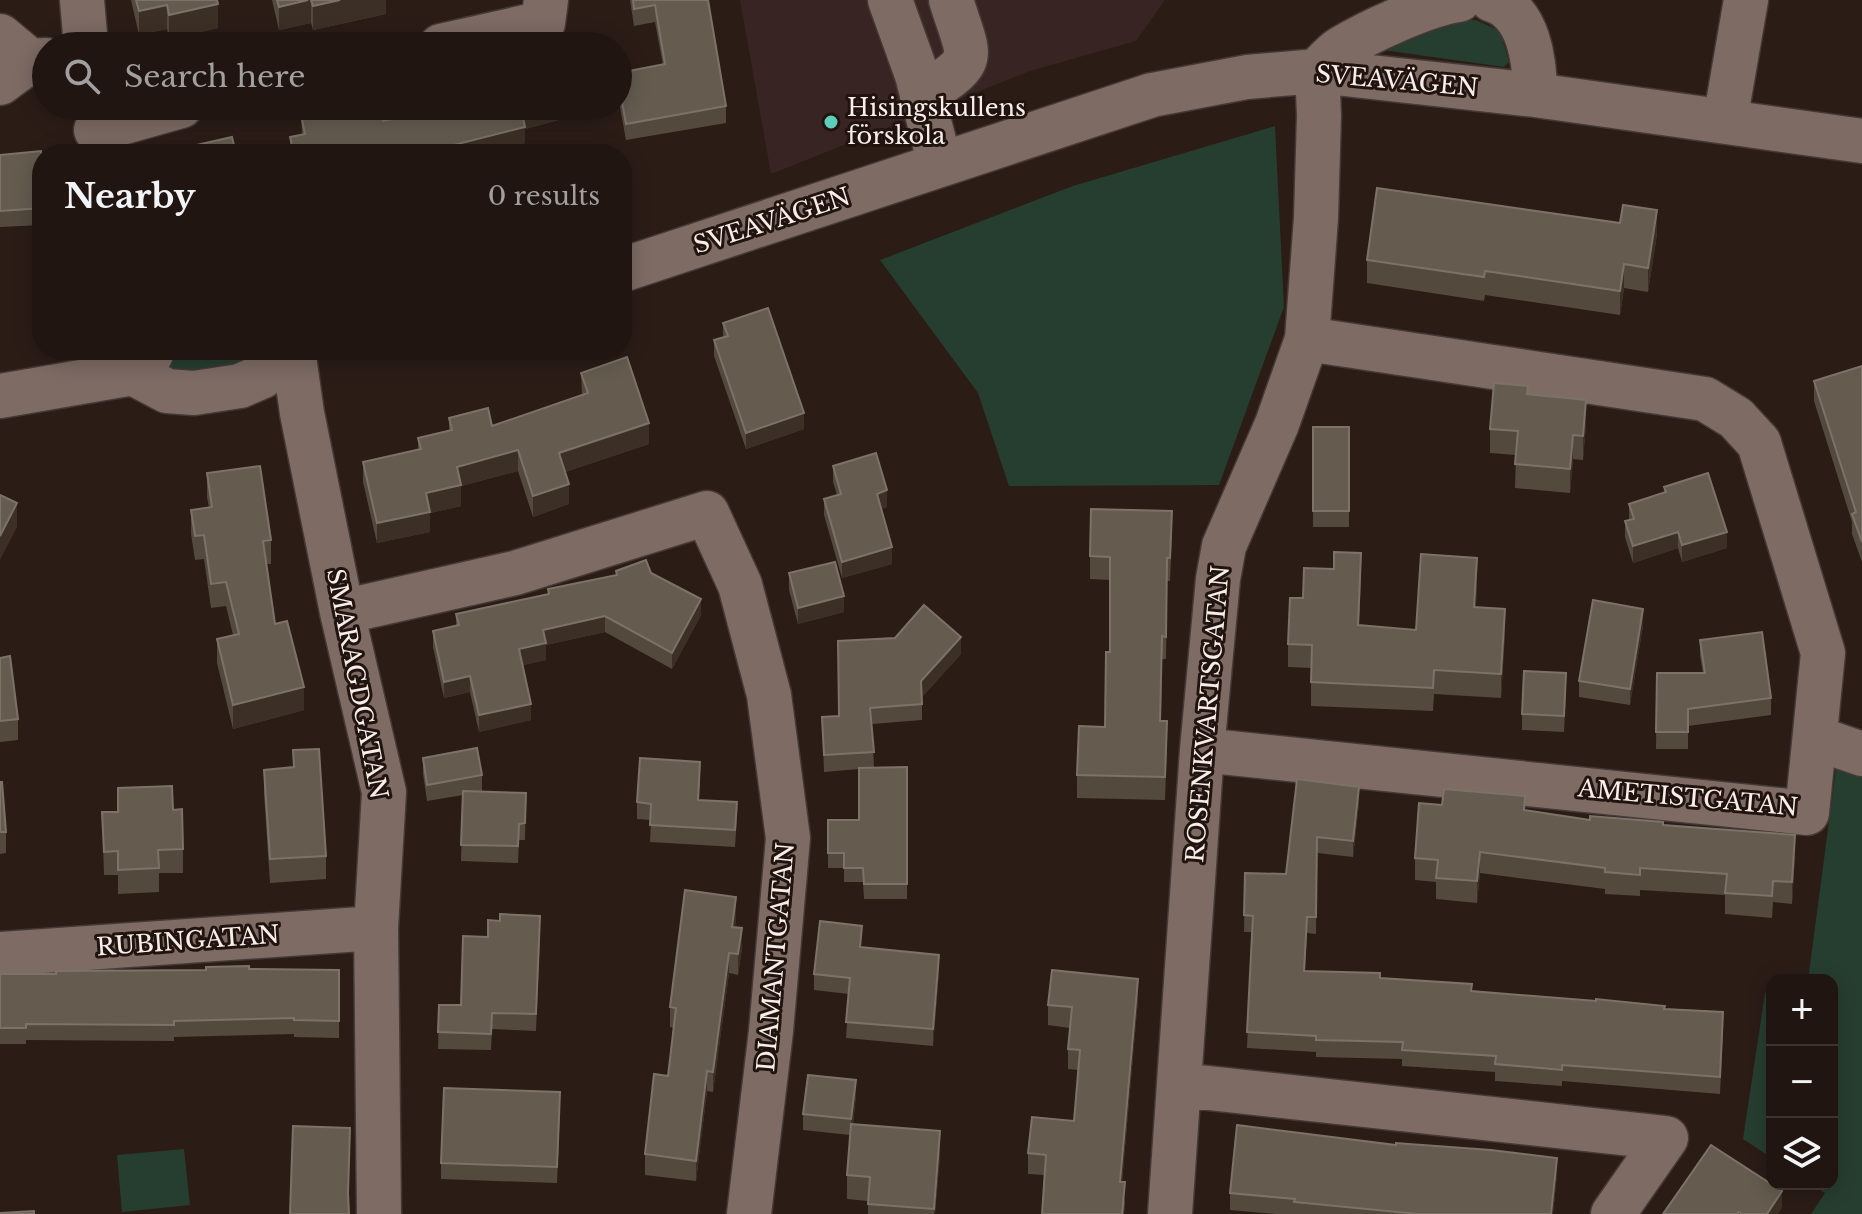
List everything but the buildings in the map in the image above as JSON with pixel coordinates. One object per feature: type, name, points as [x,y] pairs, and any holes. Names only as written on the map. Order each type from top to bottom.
[{"type":"street","points":[[82,0],[85,32]]},
{"type":"street","points":[[503,32],[543,23],[546,0]]},
{"type":"street","points":[[890,0],[911,58],[940,164]]},
{"type":"street","points":[[922,96],[955,74],[966,62],[968,51],[951,0]]},
{"type":"street","points":[[1317,71],[1337,51],[1377,30],[1446,2],[1459,0]]},
{"type":"street","points":[[1492,0],[1505,4],[1518,17],[1535,70],[1535,95]]},
{"type":"street","points":[[1725,121],[1746,0]]},
{"type":"street","name":"SVEAVÄGEN","points":[[632,267],[1152,95],[1247,77],[1317,71],[1535,95],[1862,141]]},
{"type":"street","name":"ROSENKVARTSGATAN","points":[[1170,1214],[1202,750],[1218,579],[1224,546],[1277,424],[1307,339],[1316,218],[1317,71]]},
{"type":"street","points":[[97,130],[132,120]]},
{"type":"street","name":"AMETISTGATAN","points":[[1202,750],[1807,813],[1823,653],[1759,443],[1736,418],[1705,399],[1307,339]]},
{"type":"street","points":[[0,396],[132,360]]},
{"type":"street","points":[[141,360],[167,391],[194,393],[240,386],[263,376],[281,360]]},
{"type":"street","name":"SMARAGDGATAN","points":[[294,360],[342,612],[384,792],[376,928],[379,1214]]},
{"type":"street","name":"DIAMANTGATAN","points":[[342,612],[515,573],[707,513],[740,585],[769,695],[788,838],[771,1031],[749,1214]]},
{"type":"street","points":[[1816,738],[1862,754]]},
{"type":"street","name":"RUBINGATAN","points":[[0,954],[376,928]]},
{"type":"street","points":[[1181,1085],[1666,1138],[1613,1214]]},
{"type":"shaded area","name":"Hisingskullens förskola","points":[[740,0],[1165,0],[1136,41],[1030,71],[771,174]]},
{"type":"green space","points":[[1476,20],[1500,31],[1509,62],[1504,67],[1383,50],[1458,21]]},
{"type":"green space","points":[[1275,126],[1284,307],[1219,485],[1009,486],[978,393],[880,260],[1073,186]]},
{"type":"green space","points":[[163,360],[248,360],[187,382],[160,363]]},
{"type":"green space","points":[[1837,761],[1862,762],[1862,1214],[1811,1214],[1825,1193],[1821,1190],[1838,1190],[1838,974],[1809,974]]},
{"type":"green space","points":[[1766,993],[1766,1154],[1743,1139]]},
{"type":"green space","points":[[184,1149],[190,1205],[122,1212],[117,1155]]},
{"type":"place","name":"Hisingskullens förskola","points":[[831,122]]}]
